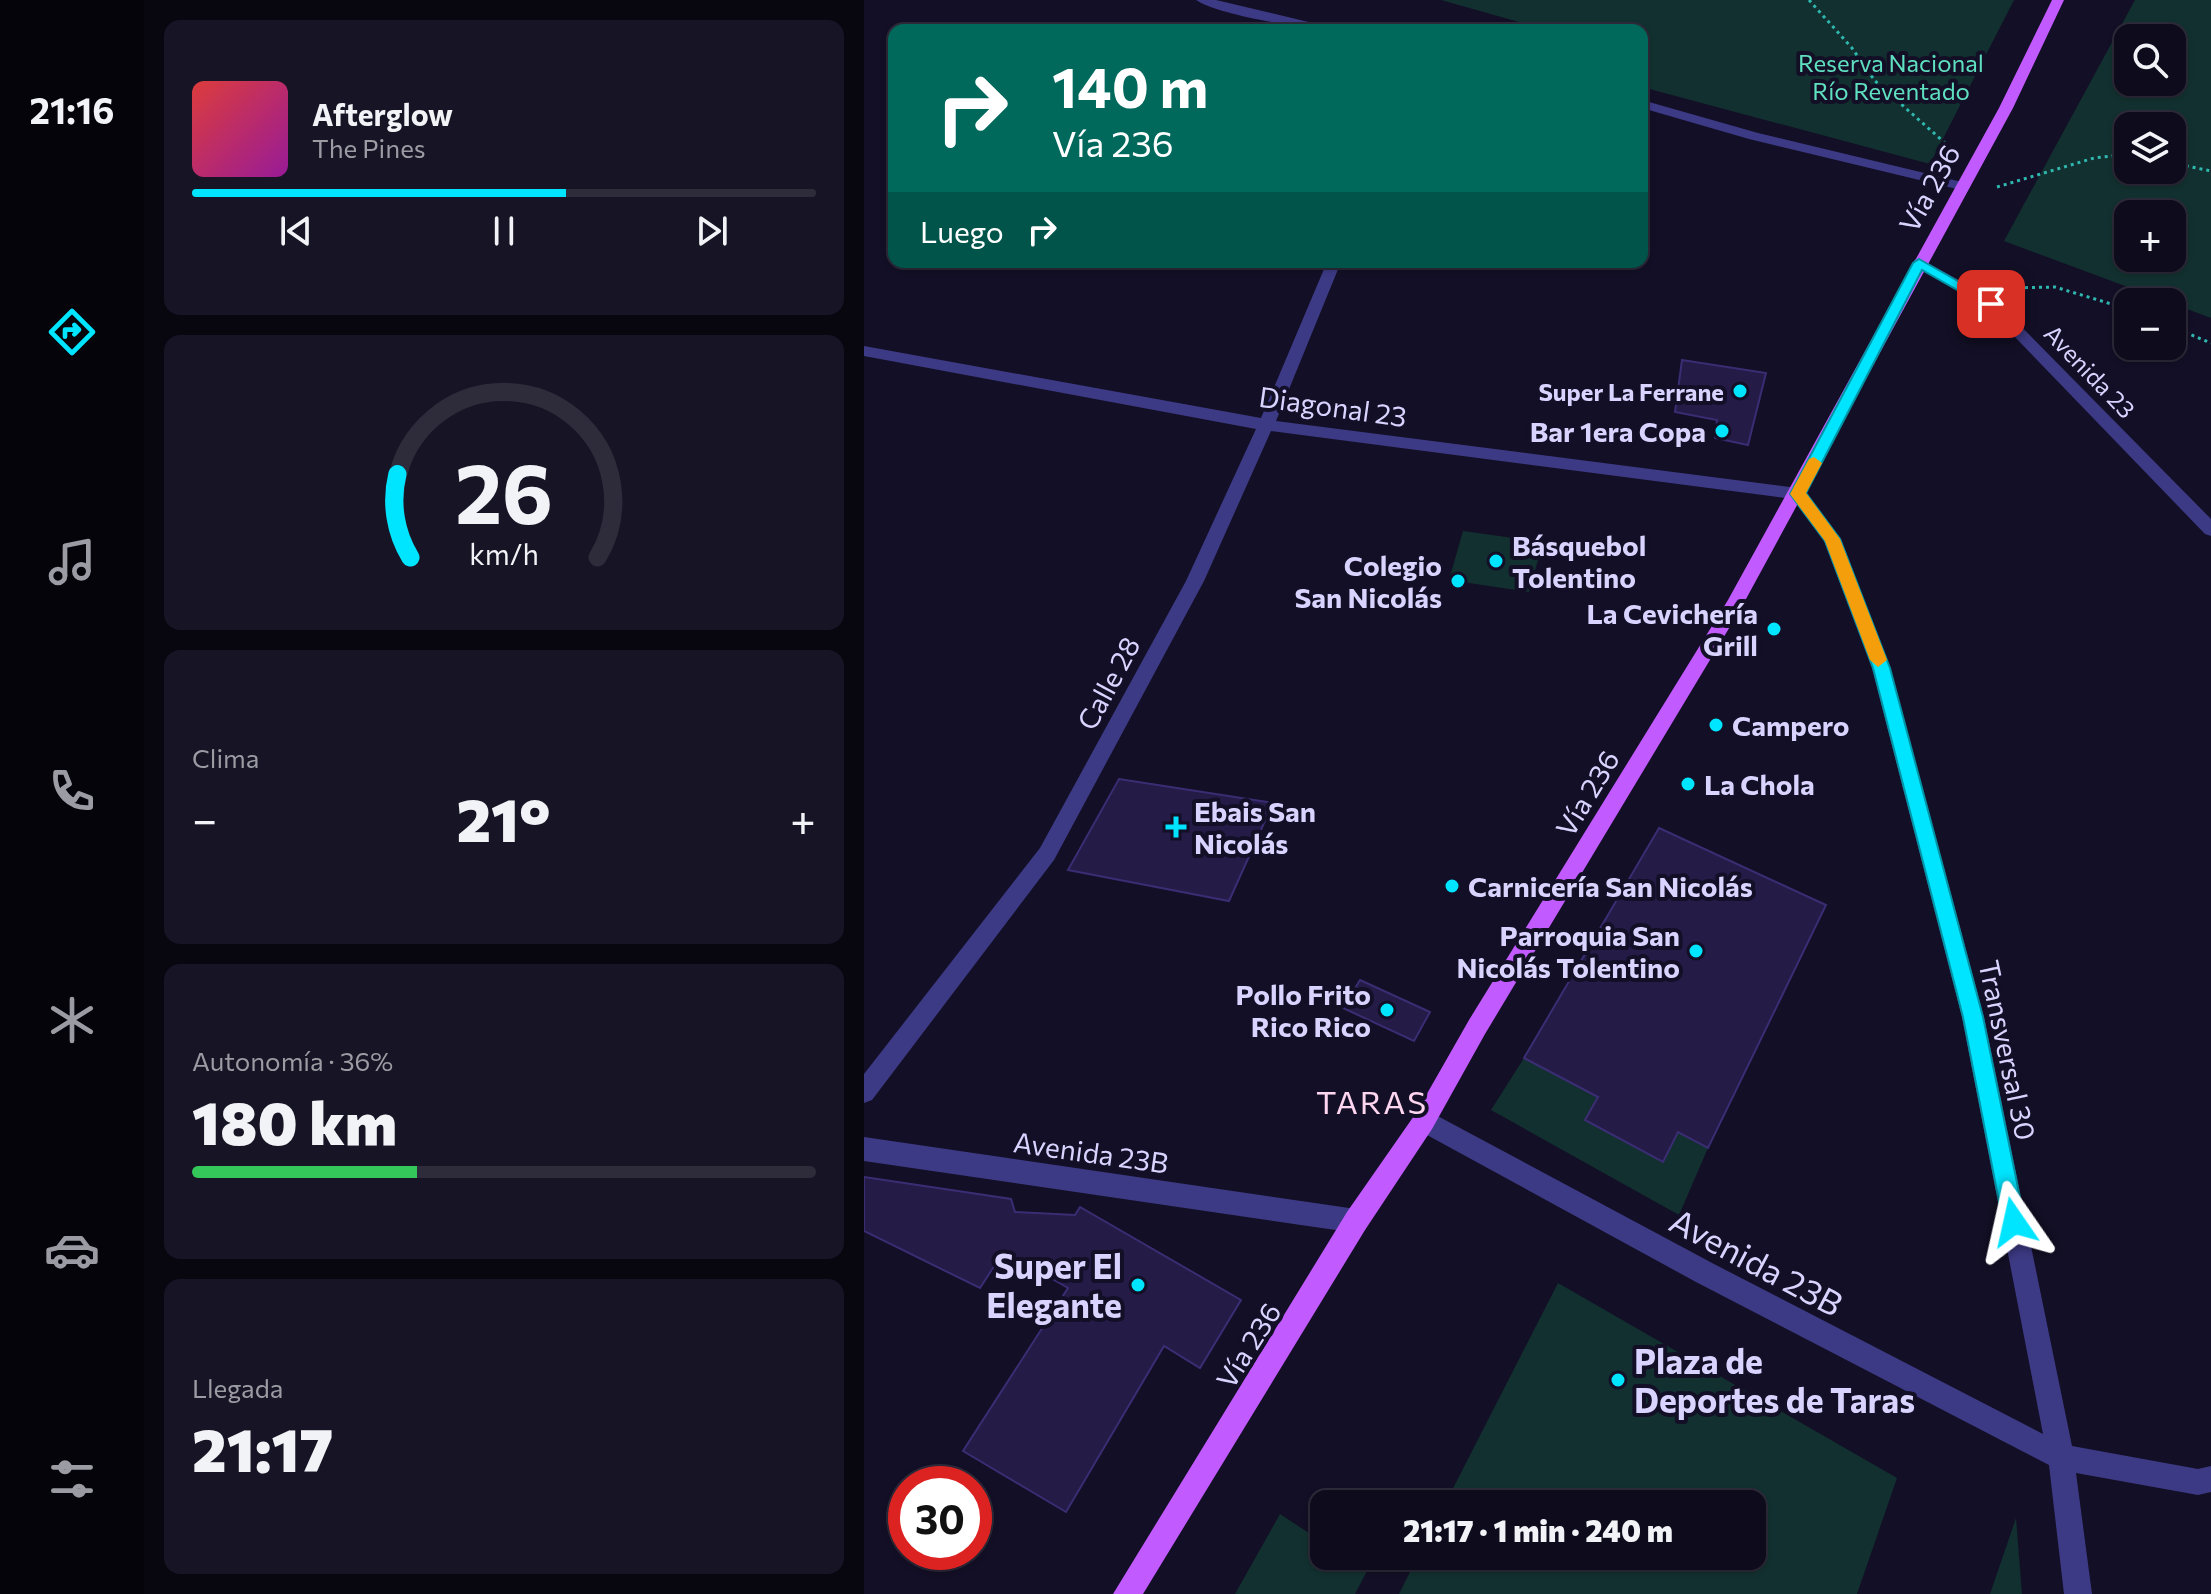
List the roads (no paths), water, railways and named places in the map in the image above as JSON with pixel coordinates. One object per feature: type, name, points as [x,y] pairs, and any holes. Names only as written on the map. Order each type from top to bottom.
[{"type":"main road","name":"Vía 236","points":[[1127,1594],[1356,1221],[1424,1121],[1798,494],[1919,263],[2006,108],[2058,0]]},
{"type":"street","points":[[1202,0],[1302,24]]},
{"type":"street","points":[[1648,106],[1745,134],[1961,186]]},
{"type":"street","name":"Avenida 23","points":[[1919,263],[1991,304],[2211,530]]},
{"type":"street","name":"Calle 28","points":[[864,1092],[1047,854],[1195,581],[1266,425],[1331,268]]},
{"type":"street","name":"Diagonal 23","points":[[864,351],[1266,425],[1798,494]]},
{"type":"street","name":"Transversal 30","points":[[1798,494],[1832,539],[1881,668],[1973,1017],[2061,1457],[2078,1594]]},
{"type":"street","name":"Avenida 23B","points":[[1424,1121],[1705,1273],[2061,1457],[2198,1482],[2211,1479]]},
{"type":"street","name":"Avenida 23B","points":[[864,1149],[1356,1221]]},
{"type":"place","name":"Super La Ferrane","points":[[1740,391]]},
{"type":"place","name":"Bar 1era Copa","points":[[1722,431]]},
{"type":"place","name":"Básquebol Tolentino","points":[[1496,561]]},
{"type":"place","name":"Colegio San Nicolás","points":[[1458,581]]},
{"type":"place","name":"La Cevichería Grill","points":[[1774,629]]},
{"type":"place","name":"Campero","points":[[1716,725]]},
{"type":"place","name":"La Chola","points":[[1688,784]]},
{"type":"place","name":"Ebais San Nicolás","points":[[1176,827]]},
{"type":"place","name":"Carnicería San Nicolás","points":[[1452,886]]},
{"type":"place","name":"Parroquia San Nicolás Tolentino","points":[[1696,951]]},
{"type":"place","name":"Pollo Frito Rico Rico","points":[[1387,1010]]},
{"type":"place","name":"Super El Elegante","points":[[1138,1285]]},
{"type":"place","name":"Plaza de Deportes de Taras","points":[[1618,1380]]},
{"type":"district","name":"TARAS","points":[[1372,1101]]},
{"type":"park label","name":"Reserva Nacional Río Reventado","points":[[1891,76]]}]
